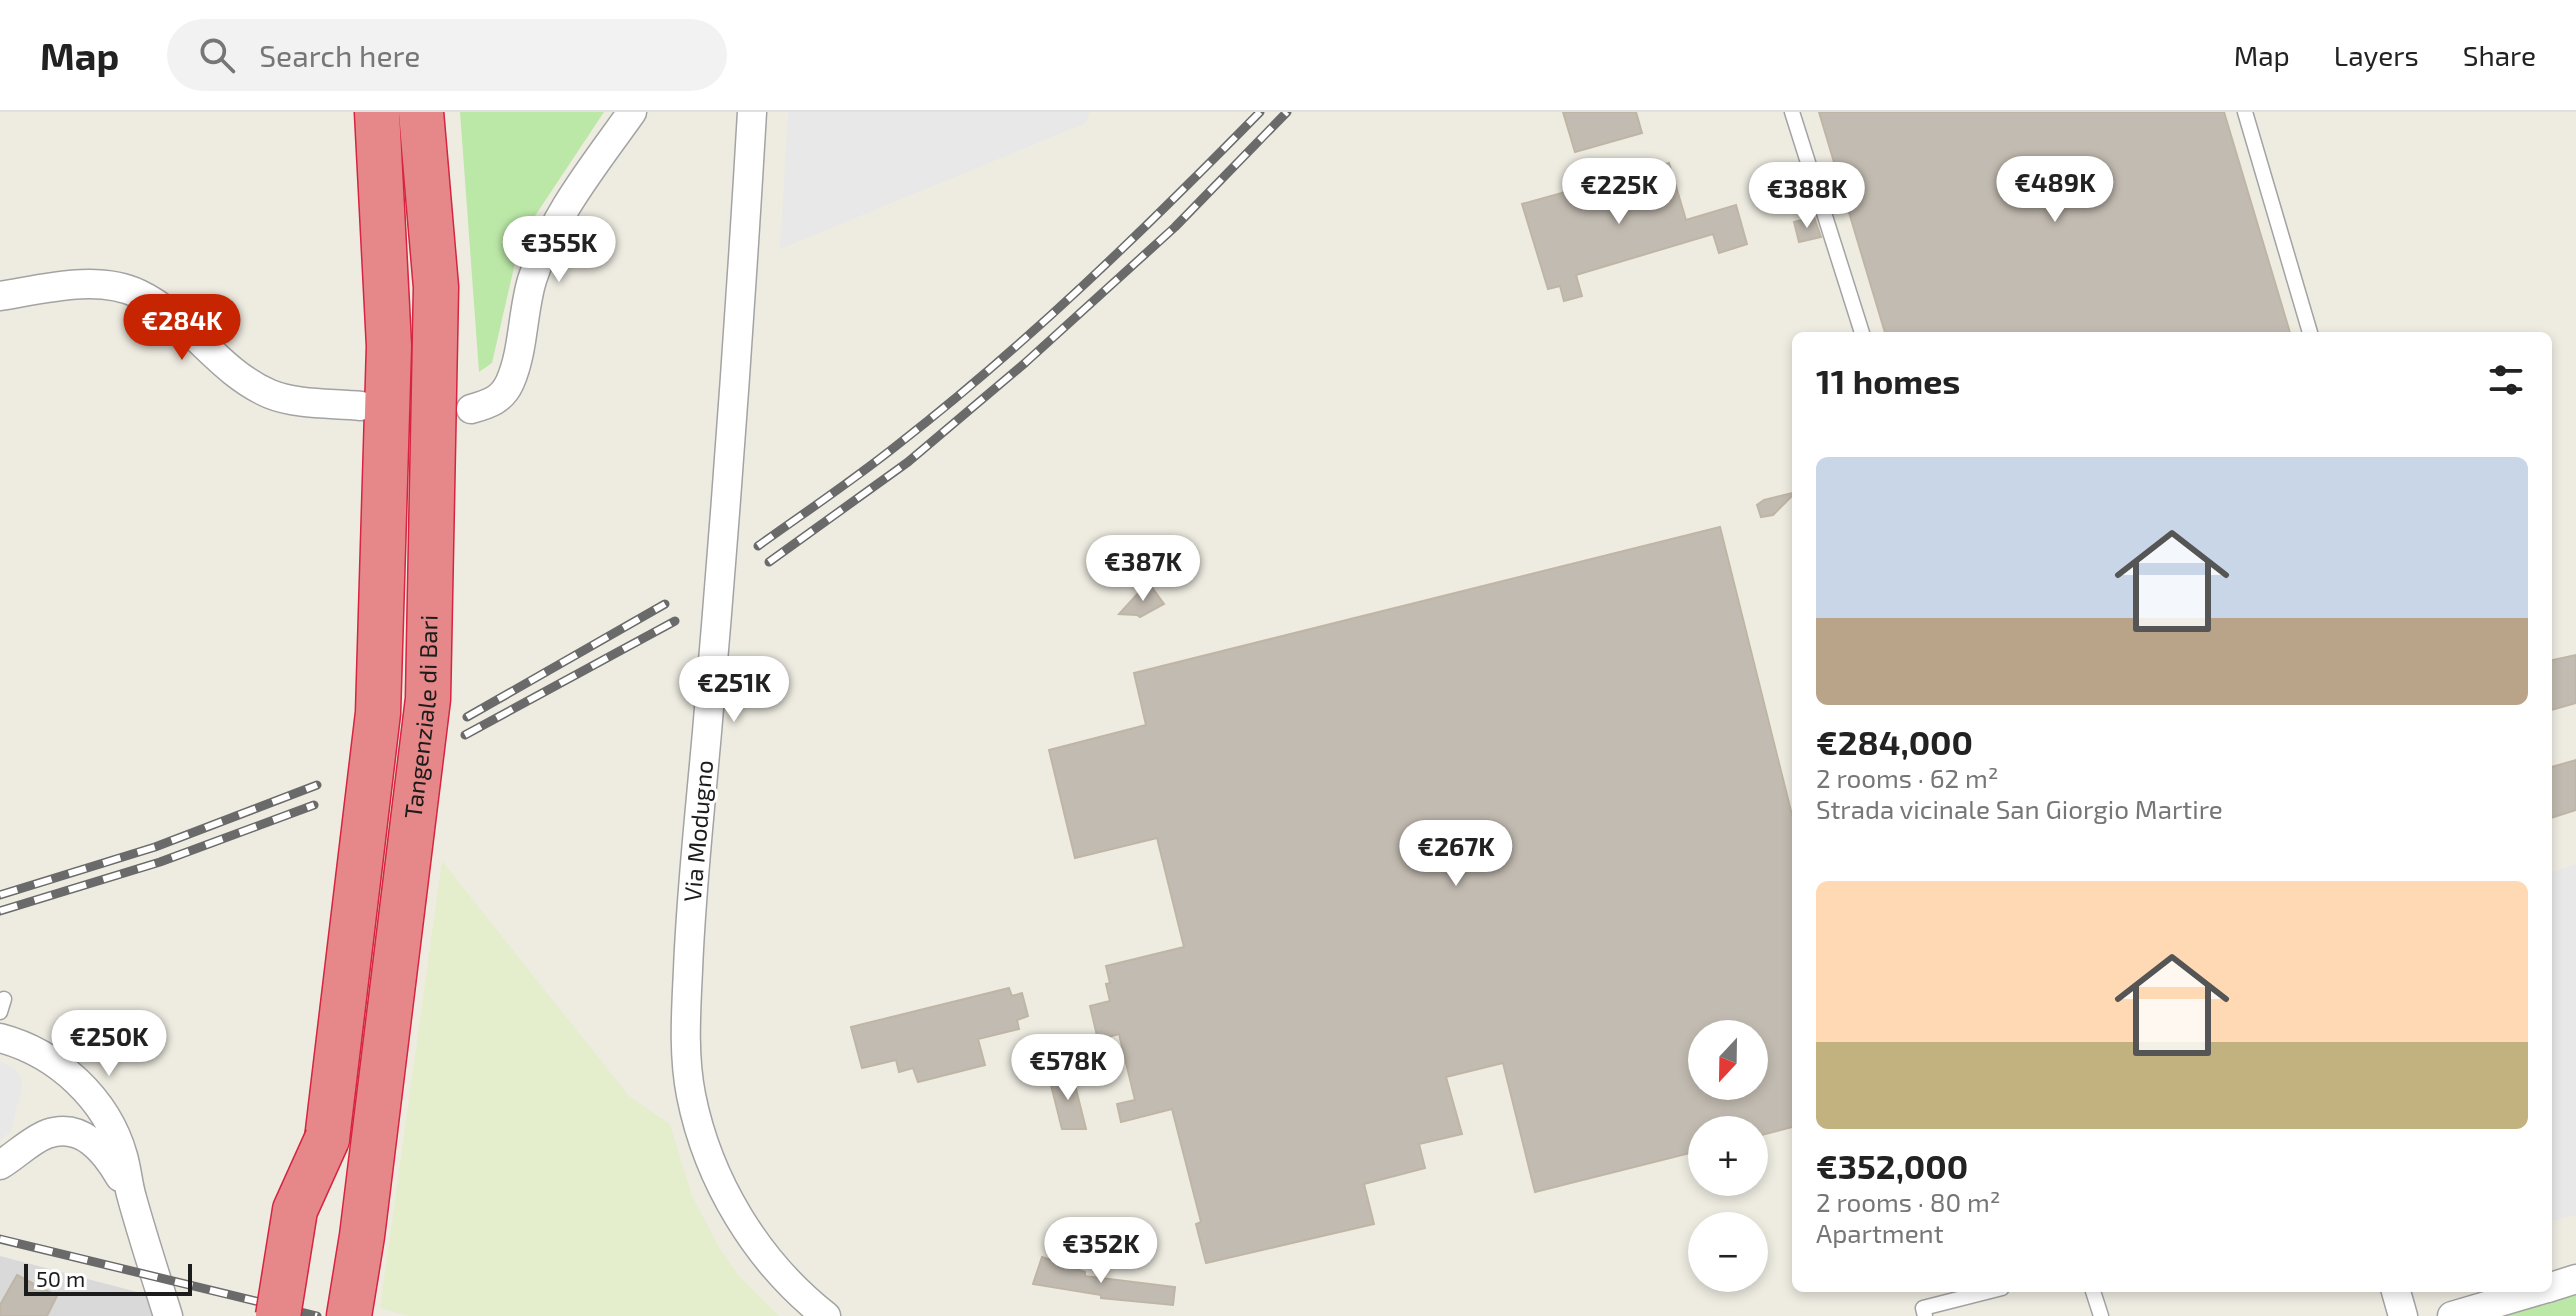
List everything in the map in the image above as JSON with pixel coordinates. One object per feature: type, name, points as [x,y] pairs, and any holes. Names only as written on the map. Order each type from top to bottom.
[{"type":"highway","points":[[354,112],[364,286],[389,346]]},
{"type":"highway","name":"Tangenziale di Bari","points":[[301,1316],[327,1139],[378,713],[389,346],[377,112]]},
{"type":"highway","name":"Tangenziale di Bari","points":[[349,1316],[362,1236],[428,699],[436,287],[421,112]]},
{"type":"highway","points":[[278,1316],[295,1210],[327,1139]]},
{"type":"highway","points":[[362,1236],[375,1292],[372,1316]]},
{"type":"street","points":[[471,409],[498,399],[509,384],[531,283],[547,241],[565,205],[632,112]]},
{"type":"street","name":"Via Modugno","points":[[752,112],[716,629],[689,940],[685,1053],[700,1130],[726,1196],[777,1270],[826,1316]]},
{"type":"street","points":[[0,296],[79,285],[138,293],[169,315],[229,369],[271,395],[361,406]]},
{"type":"street","points":[[0,1038],[42,1054],[72,1076],[87,1092],[114,1133],[168,1316]]},
{"type":"street","points":[[0,1165],[45,1134],[74,1132],[103,1150],[131,1195]]},
{"type":"street","points":[[2552,1287],[2576,1279]]},
{"type":"street","points":[[2396,1292],[2403,1316]]},
{"type":"street","points":[[2452,1316],[2534,1292]]},
{"type":"lane","points":[[1792,112],[1862,332]]},
{"type":"lane","points":[[2245,112],[2310,332]]},
{"type":"lane","points":[[1925,1316],[1923,1308],[1986,1292]]},
{"type":"lane","points":[[2093,1292],[2101,1316]]},
{"type":"shaded area","points":[[788,112],[1090,112],[1086,123],[780,249]]},
{"type":"shaded area","points":[[2576,864],[2576,1215],[2552,1221],[2552,872]]},
{"type":"shaded area","points":[[0,1061],[20,1075],[22,1088],[11,1131],[0,1140]]},
{"type":"shaded area","points":[[0,1256],[145,1294],[153,1316],[0,1316]]},
{"type":"green space","points":[[460,112],[604,112],[521,237],[492,363],[479,372]]},
{"type":"green space","points":[[442,861],[629,1096],[670,1124],[692,1196],[720,1249],[739,1276],[779,1316],[409,1316],[380,1308]]},
{"type":"green space","points":[[2576,1290],[2576,1316],[2490,1316]]},
{"type":"building","points":[[1563,112],[1636,112],[1642,133],[1575,152]]},
{"type":"building","points":[[1819,112],[2224,112],[2290,332],[1885,332]]},
{"type":"building","points":[[1669,163],[1686,220],[1736,205],[1747,244],[1719,253],[1713,234],[1576,275],[1582,296],[1564,301],[1560,286],[1548,289],[1522,204]]},
{"type":"building","points":[[1814,217],[1821,237],[1799,242],[1794,222]]},
{"type":"building","points":[[1792,493],[1773,515],[1761,517],[1757,505],[1764,500]]},
{"type":"building","points":[[1720,527],[1792,815],[1792,1127],[1768,1133],[1768,1116],[1688,1116],[1688,1154],[1535,1192],[1503,1063],[1446,1077],[1462,1134],[1419,1144],[1425,1168],[1364,1184],[1374,1224],[1206,1263],[1196,1224],[1201,1222],[1172,1109],[1121,1122],[1117,1104],[1135,1100],[1119,1034],[1098,1040],[1090,1006],[1110,1001],[1106,966],[1184,947],[1157,838],[1075,858],[1049,750],[1146,725],[1134,673]]},
{"type":"building","points":[[1151,586],[1164,604],[1140,617],[1119,614],[1140,591]]},
{"type":"building","points":[[2576,655],[2576,703],[2552,710],[2552,660]]},
{"type":"building","points":[[2576,760],[2576,810],[2552,818],[2552,767]]},
{"type":"building","points":[[1009,988],[1012,996],[1022,993],[1028,1016],[1017,1020],[1019,1029],[978,1039],[985,1065],[918,1082],[913,1068],[899,1072],[896,1060],[862,1068],[851,1027]]},
{"type":"building","points":[[1060,1070],[1073,1077],[1086,1129],[1062,1129],[1051,1085]]},
{"type":"building","points":[[1042,1257],[1085,1272],[1085,1276],[1175,1287],[1173,1305],[1101,1298],[1101,1295],[1033,1284]]},
{"type":"building","points":[[17,1275],[57,1296],[47,1316],[0,1316],[0,1305]]},
{"type":"railway","points":[[758,546],[879,459],[992,368],[1129,242],[1260,112]]},
{"type":"railway","points":[[769,562],[908,462],[1025,363],[1175,227],[1287,112]]},
{"type":"railway","points":[[467,717],[665,604]]},
{"type":"railway","points":[[465,735],[675,621]]},
{"type":"railway","points":[[0,895],[155,847],[317,785]]},
{"type":"railway","points":[[0,911],[160,862],[314,805]]},
{"type":"railway","points":[[0,1239],[317,1316]]}]
